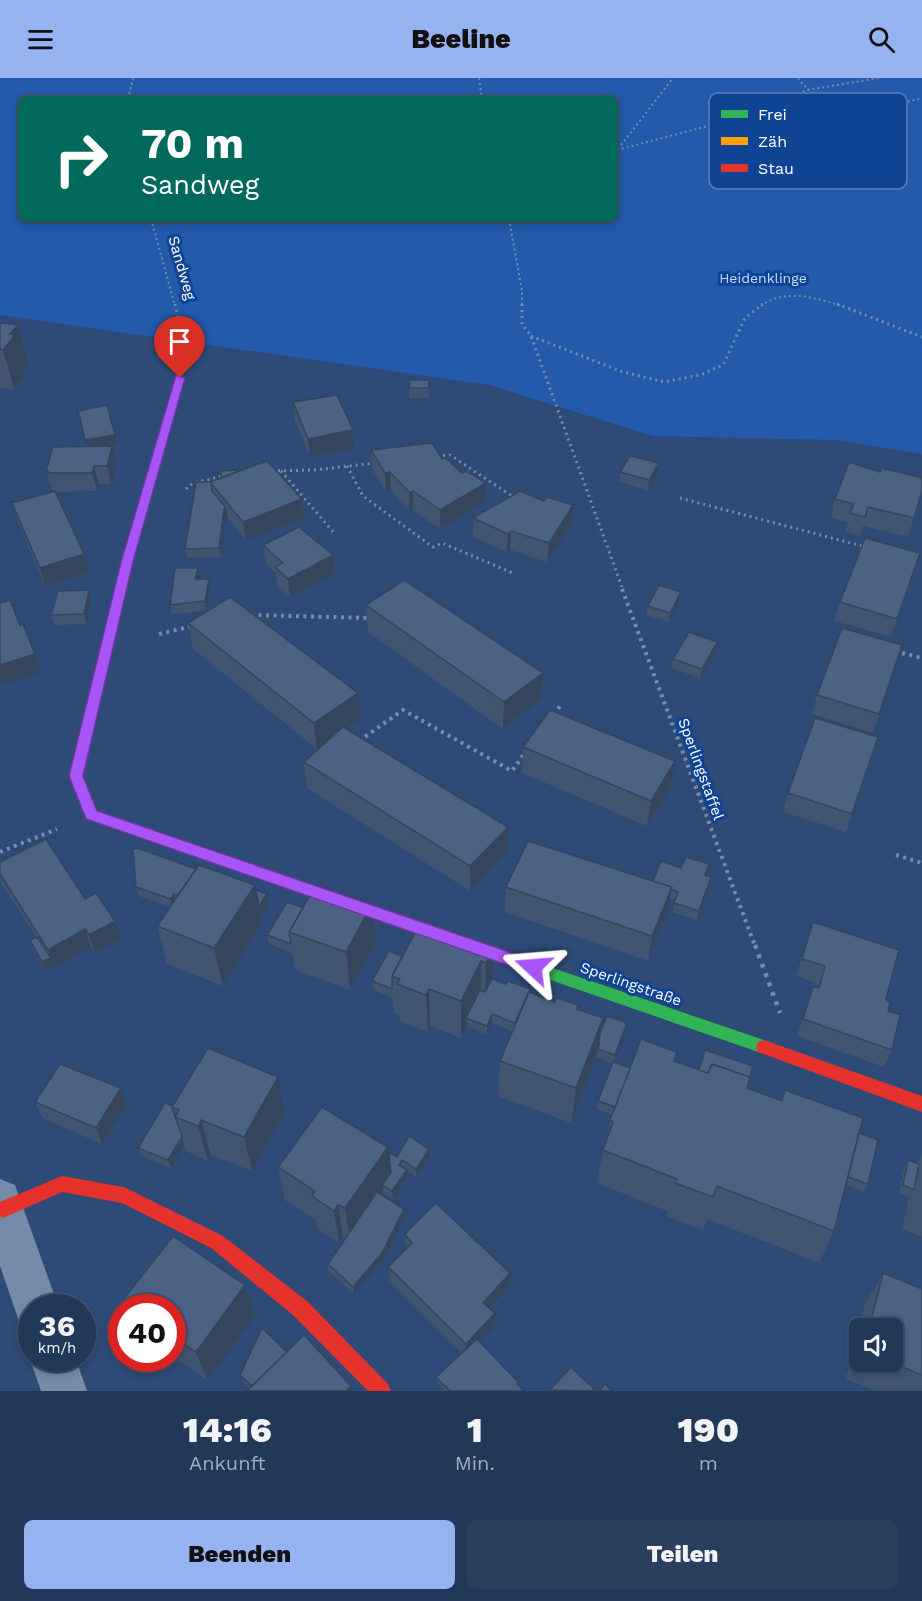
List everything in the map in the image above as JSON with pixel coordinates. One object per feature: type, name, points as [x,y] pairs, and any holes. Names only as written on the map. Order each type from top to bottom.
[{"type":"street","points":[[91,815],[76,776],[127,562],[180,378]]},
{"type":"street","name":"Sperlingstraße","points":[[91,815],[922,1104]]},
{"type":"street","points":[[31,1294],[2,1205],[62,1184],[124,1195],[217,1242],[300,1308],[381,1391]]},
{"type":"street","points":[[57,1372],[64,1391]]},
{"type":"path","points":[[129,96],[133,78]]},
{"type":"path","points":[[479,78],[482,96]]},
{"type":"path","points":[[618,148],[673,78]]},
{"type":"path","points":[[798,78],[807,90],[813,93]]},
{"type":"path","points":[[800,93],[879,78]]},
{"type":"path","points":[[907,102],[922,98]]},
{"type":"path","points":[[618,150],[709,126]]},
{"type":"path","name":"Sandweg","points":[[152,222],[178,316],[180,378]]},
{"type":"path","name":"Sperlingstaffel","points":[[510,222],[522,291],[522,324],[531,336],[753,945],[798,1059]]},
{"type":"path","points":[[531,336],[620,371],[664,382],[700,375],[723,365],[745,318],[765,303],[789,296],[817,298],[861,312],[922,337]]},
{"type":"path","points":[[427,457],[450,455],[509,496],[520,499]]},
{"type":"path","points":[[270,471],[381,462]]},
{"type":"path","points":[[347,466],[363,496],[433,547],[442,543],[515,574]]},
{"type":"path","points":[[281,470],[334,533]]},
{"type":"path","points":[[180,493],[194,483],[229,475]]},
{"type":"path","points":[[680,498],[876,550]]},
{"type":"path","points":[[240,616],[260,614],[376,618]]},
{"type":"path","points":[[159,634],[200,625]]},
{"type":"path","points":[[902,653],[922,658]]},
{"type":"path","points":[[547,724],[560,705]]},
{"type":"path","points":[[352,744],[403,710],[512,771],[526,752]]},
{"type":"path","points":[[0,852],[91,815]]},
{"type":"path","points":[[896,855],[922,863]]},
{"type":"green space","name":"Heidenklinge","points":[[0,78],[922,78],[922,454],[835,440],[653,436],[489,385],[0,315]]},
{"type":"building","points":[[0,323],[18,325],[10,334],[15,335],[3,350],[0,349]]},
{"type":"building","points":[[410,380],[429,380],[429,388],[409,388]]},
{"type":"building","points":[[337,395],[353,430],[308,439],[293,402]]},
{"type":"building","points":[[107,405],[115,435],[85,440],[78,411]]},
{"type":"building","points":[[432,443],[442,459],[446,458],[462,473],[466,471],[486,483],[440,510],[413,491],[409,492],[390,472],[385,473],[371,450]]},
{"type":"building","points":[[112,446],[107,466],[94,466],[92,473],[50,473],[46,470],[53,447]]},
{"type":"building","points":[[630,456],[659,463],[649,480],[620,472]]},
{"type":"building","points":[[267,461],[302,499],[243,522],[210,482]]},
{"type":"building","points":[[849,462],[880,472],[881,468],[922,478],[922,491],[914,518],[868,507],[865,517],[850,513],[854,504],[835,499]]},
{"type":"building","points":[[236,470],[236,472],[221,478],[221,471]]},
{"type":"building","points":[[196,482],[211,482],[212,491],[226,508],[219,548],[185,549]]},
{"type":"building","points":[[55,491],[84,554],[40,568],[12,503]]},
{"type":"building","points":[[520,491],[544,501],[547,497],[573,505],[549,543],[511,531],[508,534],[473,518]]},
{"type":"building","points":[[299,527],[333,555],[288,579],[275,567],[283,563],[263,545]]},
{"type":"building","points":[[865,538],[920,553],[897,619],[840,602]]},
{"type":"building","points":[[175,568],[198,568],[195,579],[209,579],[205,601],[170,605]]},
{"type":"building","points":[[404,580],[543,673],[504,702],[366,605]]},
{"type":"building","points":[[659,585],[681,592],[670,613],[648,606]]},
{"type":"building","points":[[89,590],[84,614],[51,615],[58,591]]},
{"type":"building","points":[[230,597],[358,693],[314,723],[188,623]]},
{"type":"building","points":[[10,600],[35,654],[0,665],[0,603]]},
{"type":"building","points":[[842,628],[902,645],[879,714],[817,695]]},
{"type":"building","points":[[689,632],[717,642],[702,669],[673,659]]},
{"type":"building","points":[[550,710],[675,761],[651,801],[523,747]]},
{"type":"building","points":[[815,718],[878,737],[852,814],[788,793]]},
{"type":"building","points":[[343,727],[508,827],[470,866],[304,762]]},
{"type":"building","points":[[46,839],[85,899],[96,893],[115,921],[89,935],[85,929],[48,950],[0,874],[0,862]]},
{"type":"building","points":[[528,841],[672,887],[652,936],[506,887]]},
{"type":"building","points":[[137,848],[196,869],[178,895],[174,894],[171,899],[136,887],[133,849]]},
{"type":"building","points":[[686,857],[709,864],[705,875],[711,877],[699,911],[674,903],[678,892],[671,889],[672,887],[653,881],[661,861],[681,868]]},
{"type":"building","points":[[199,865],[255,885],[214,948],[157,926]]},
{"type":"building","points":[[316,885],[372,904],[346,952],[289,932]]},
{"type":"building","points":[[256,890],[267,894],[259,906]]},
{"type":"building","points":[[287,902],[303,908],[289,932],[291,944],[267,935]]},
{"type":"building","points":[[422,920],[489,945],[487,948],[493,950],[486,963],[481,961],[461,1001],[429,989],[426,995],[397,984],[400,979],[392,976]]},
{"type":"building","points":[[813,922],[899,950],[886,999],[890,1004],[888,1011],[900,1015],[892,1050],[803,1019],[813,987],[819,988],[825,966],[802,959]]},
{"type":"building","points":[[37,937],[51,958],[42,962],[30,940]]},
{"type":"building","points":[[389,951],[402,956],[392,976],[392,989],[372,981]]},
{"type":"building","points":[[492,979],[506,984],[508,981],[530,989],[515,1023],[492,1014],[487,1026],[466,1018],[480,990],[485,992]]},
{"type":"building","points":[[529,992],[555,1002],[557,998],[578,1005],[577,1009],[603,1018],[576,1088],[500,1061]]},
{"type":"building","points":[[607,1016],[627,1023],[615,1055],[597,1049]]},
{"type":"building","points":[[641,1039],[677,1052],[674,1061],[708,1073],[712,1064],[750,1077],[747,1088],[782,1101],[785,1090],[863,1118],[834,1231],[717,1186],[713,1197],[675,1183],[677,1179],[603,1150],[613,1122],[610,1120]]},
{"type":"building","points":[[208,1048],[278,1077],[244,1137],[201,1120],[198,1126],[175,1117],[179,1110],[172,1107]]},
{"type":"building","points":[[705,1050],[753,1066],[750,1077],[712,1064],[708,1073],[699,1070]]},
{"type":"building","points":[[613,1062],[630,1068],[615,1107],[598,1101]]},
{"type":"building","points":[[60,1064],[121,1088],[96,1128],[35,1102]]},
{"type":"building","points":[[165,1103],[173,1106],[182,1137],[168,1160],[138,1148]]},
{"type":"building","points":[[322,1107],[388,1147],[345,1208],[338,1205],[334,1211],[312,1196],[315,1191],[278,1167]]},
{"type":"building","points":[[859,1133],[878,1140],[868,1184],[848,1177]]},
{"type":"building","points":[[409,1136],[429,1149],[416,1169],[402,1160],[399,1165],[407,1170],[392,1191],[382,1185],[391,1173],[389,1153],[397,1157]]},
{"type":"building","points":[[908,1160],[919,1164],[914,1190],[903,1185]]},
{"type":"building","points":[[377,1192],[404,1209],[382,1253],[353,1287],[328,1264]]},
{"type":"building","points":[[436,1203],[510,1273],[483,1303],[495,1313],[466,1344],[388,1267],[412,1243],[405,1234]]},
{"type":"building","points":[[173,1236],[245,1285],[196,1352],[186,1345],[186,1294],[128,1294]]},
{"type":"building","points":[[883,1273],[922,1289],[922,1375],[903,1367],[903,1318],[872,1318]]},
{"type":"building","points":[[262,1328],[287,1352],[252,1386],[240,1375]]},
{"type":"building","points":[[304,1335],[351,1386],[346,1391],[247,1391]]},
{"type":"building","points":[[477,1339],[524,1391],[450,1391],[436,1377]]},
{"type":"building","points":[[571,1367],[596,1391],[550,1390]]},
{"type":"building","points":[[605,1384],[612,1391],[600,1391]]},
{"type":"traffic: fast","points":[[377,914],[764,1047]]},
{"type":"traffic: slow","points":[[102,668],[127,562],[180,378]]},
{"type":"traffic: jam","points":[[102,668],[76,776],[91,815],[377,914]]},
{"type":"traffic: jam","points":[[764,1047],[922,1104]]},
{"type":"traffic: jam","points":[[3,1209],[62,1184],[124,1195],[217,1242],[300,1308],[381,1391]]},
{"type":"route","points":[[180,378],[127,562],[76,776],[91,815],[533,967]]}]
